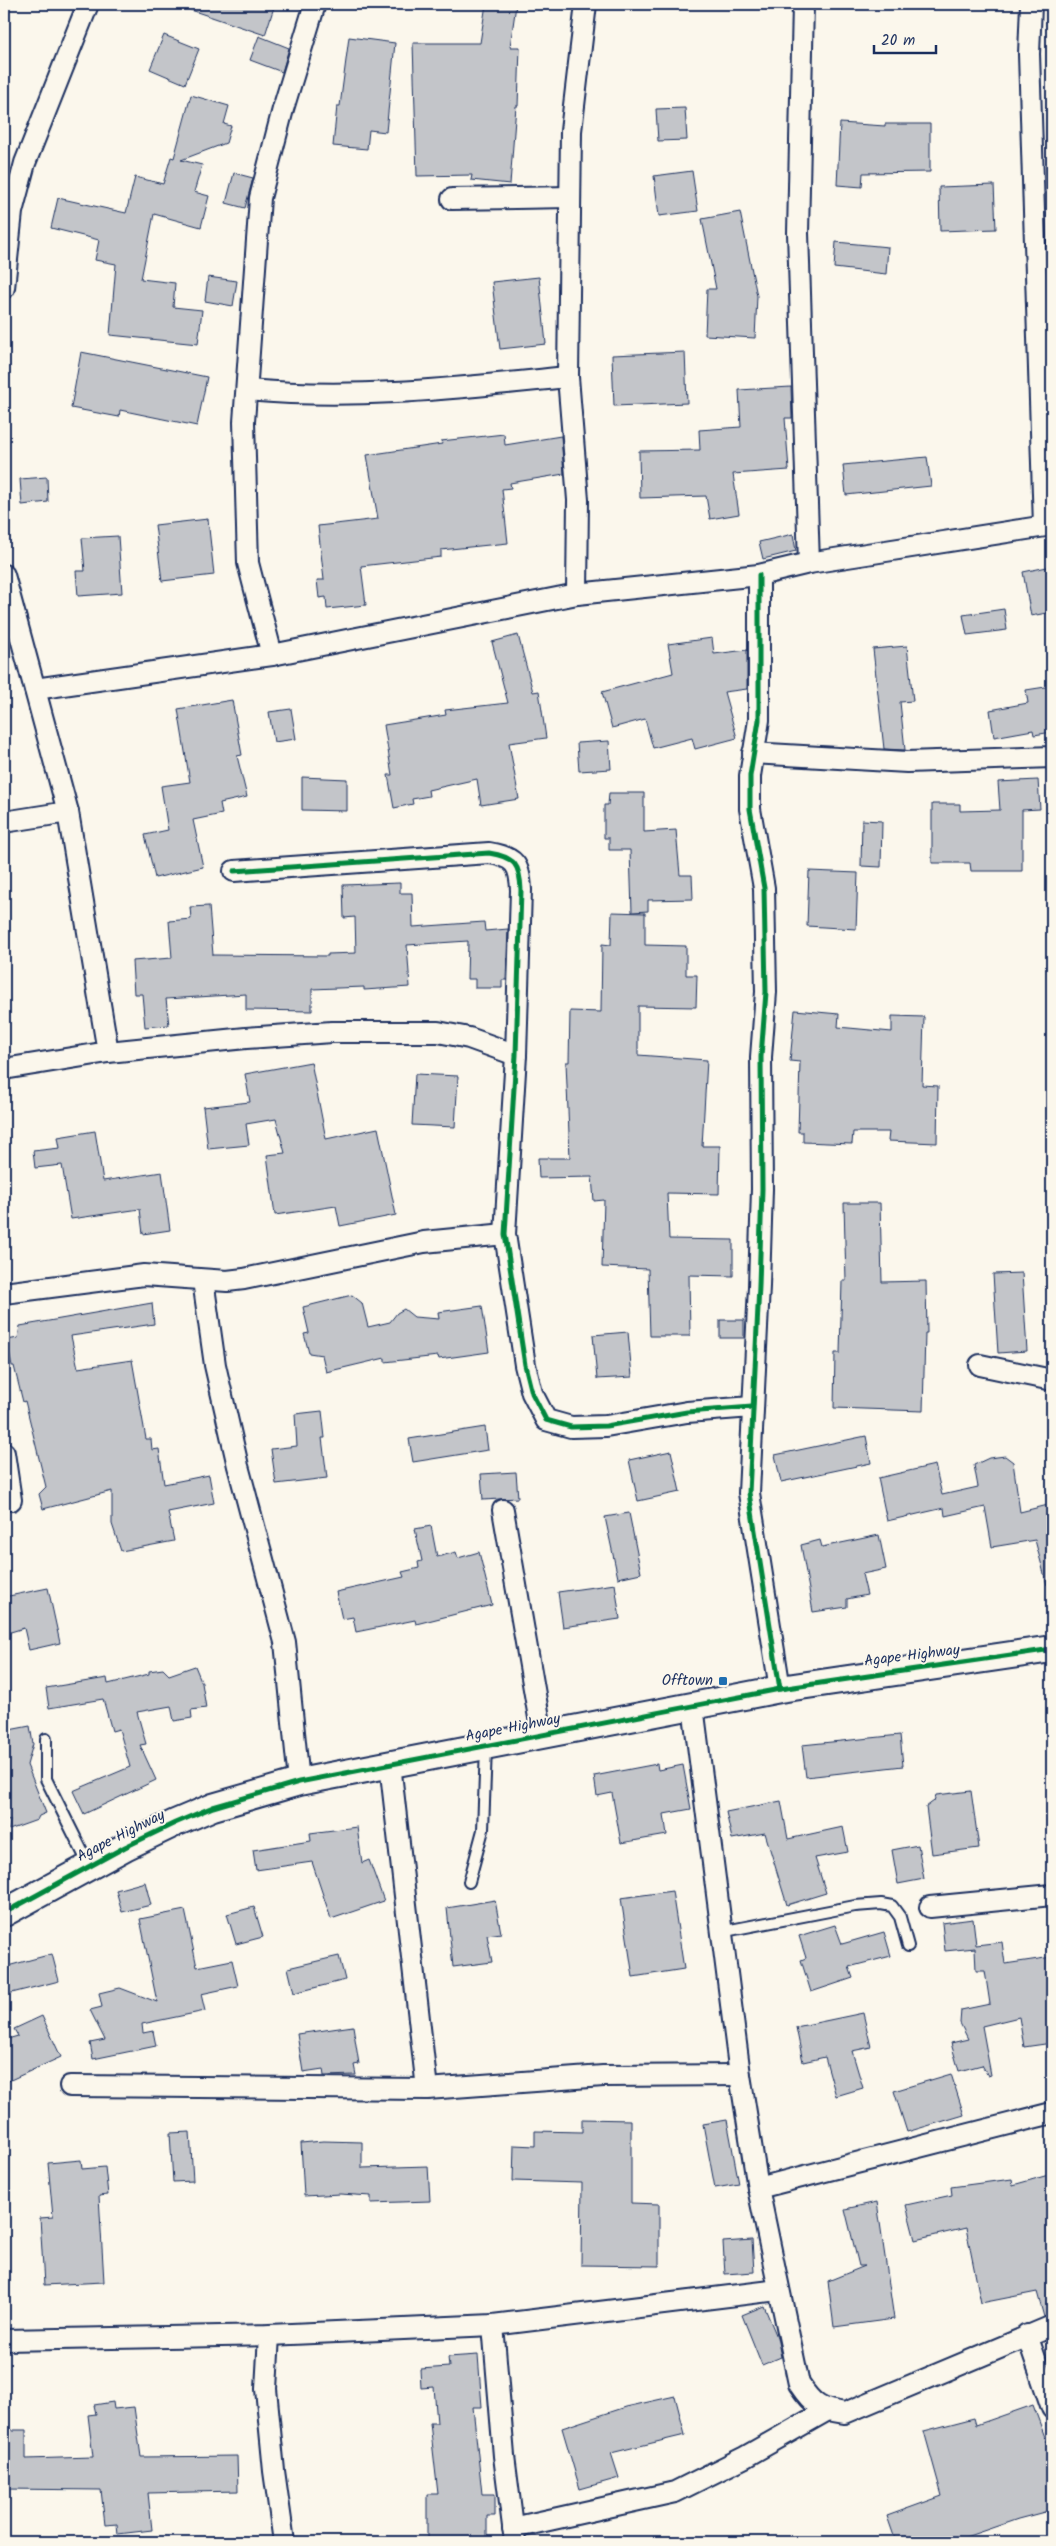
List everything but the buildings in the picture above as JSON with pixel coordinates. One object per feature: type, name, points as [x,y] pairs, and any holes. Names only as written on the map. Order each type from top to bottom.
[{"type":"street","points":[[4,288],[12,212],[25,163],[88,4]]},
{"type":"street","points":[[272,655],[248,563],[244,422],[260,198],[283,109],[315,4]]},
{"type":"street","points":[[577,594],[578,500],[568,377],[570,196],[571,131],[586,4]]},
{"type":"street","points":[[803,4],[798,233],[809,563]]},
{"type":"street","points":[[35,689],[272,655],[577,594],[759,575],[809,563],[1048,525],[1029,54],[1031,4]]},
{"type":"street","points":[[452,199],[570,196]]},
{"type":"street","points":[[247,390],[304,395],[363,395],[568,377]]},
{"type":"street","points":[[759,575],[759,720],[750,776],[750,809],[764,888],[766,992],[761,1058],[762,1189],[759,1286],[749,1493],[780,1689]]},
{"type":"street","points":[[4,576],[68,812],[108,1052]]},
{"type":"street","points":[[753,753],[907,762],[1052,757]]},
{"type":"street","points":[[4,822],[68,812]]},
{"type":"street","points":[[234,871],[489,853],[511,860],[520,871],[521,890],[516,1055],[505,1234],[525,1365],[532,1393],[546,1420],[571,1427],[606,1426],[687,1412],[752,1407]]},
{"type":"street","points":[[4,1068],[108,1052],[246,1038],[332,1032],[438,1032],[469,1038],[516,1055]]},
{"type":"street","points":[[4,1293],[144,1275],[203,1280],[244,1279],[424,1242],[505,1234]]},
{"type":"street","points":[[203,1280],[214,1364],[238,1466],[286,1642],[299,1782]]},
{"type":"street","points":[[980,1365],[1052,1380]]},
{"type":"street","points":[[4,1453],[12,1500]]},
{"type":"street","points":[[503,1510],[542,1735]]},
{"type":"street","name":"Agape Highway","points":[[4,1913],[125,1846],[190,1816],[213,1807],[299,1782],[780,1689],[1052,1649]]},
{"type":"street","points":[[693,1706],[720,1932],[740,2075],[758,2188],[799,2384],[811,2402],[826,2411],[845,2413],[1027,2334],[1052,2326]]},
{"type":"street","points":[[390,1764],[427,2089]]},
{"type":"street","points":[[930,1907],[1052,1895]]},
{"type":"street","points":[[70,2086],[427,2089],[603,2076],[740,2075]]},
{"type":"street","points":[[758,2188],[1052,2114]]},
{"type":"street","points":[[4,2340],[269,2335],[492,2325],[778,2290]]},
{"type":"street","points":[[492,2325],[514,2535],[675,2492],[745,2457],[826,2411]]},
{"type":"street","points":[[1027,2334],[1052,2408]]},
{"type":"street","points":[[269,2335],[266,2389],[274,2471],[284,2542]]},
{"type":"lane","points":[[46,1739],[46,1778],[90,1866]]},
{"type":"lane","points":[[469,1882],[483,1830],[486,1746]]},
{"type":"lane","points":[[720,1932],[855,1906],[881,1904],[892,1906],[900,1917],[908,1946]]},
{"type":"cycle path","points":[[759,575],[759,720],[750,776],[750,809],[764,888],[766,992],[761,1057],[762,1189],[759,1286],[749,1493],[780,1689]]},
{"type":"cycle path","points":[[234,871],[489,853],[505,857],[514,864],[519,874],[521,890],[516,1055],[505,1234],[525,1365],[532,1393],[546,1420],[571,1427],[606,1426],[687,1412],[752,1407]]},
{"type":"cycle path","points":[[4,1913],[125,1847],[175,1823],[213,1807],[299,1782],[780,1689],[1052,1649]]},
{"type":"place","name":"Offtown","points":[[723,1681]]}]
